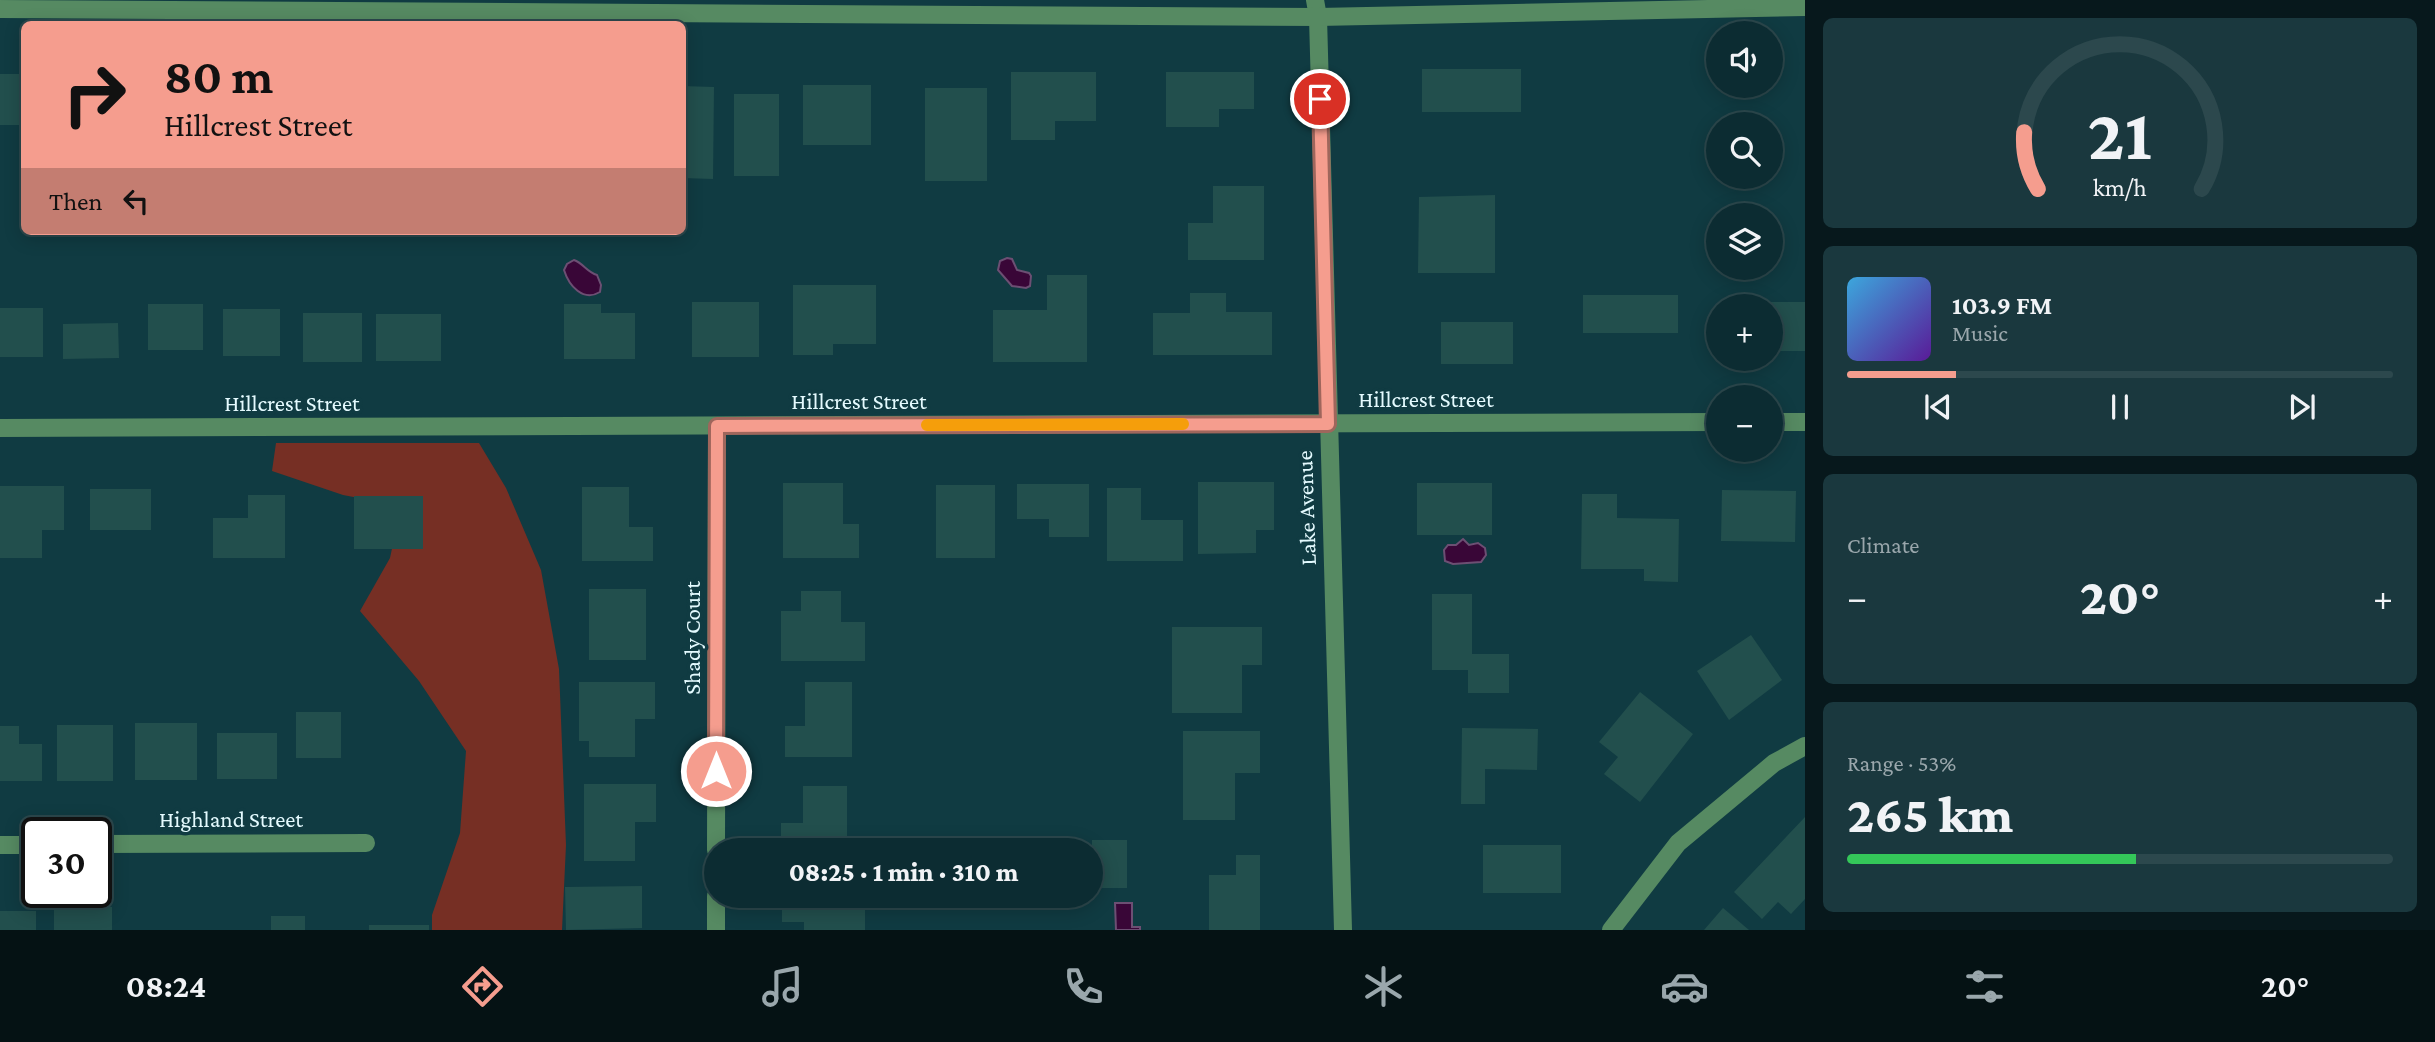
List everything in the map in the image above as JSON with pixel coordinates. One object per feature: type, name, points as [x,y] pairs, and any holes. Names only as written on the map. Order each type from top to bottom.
[{"type":"street","points":[[0,9],[1316,9],[1636,5],[1805,7]]},
{"type":"street","name":"Lake Avenue","points":[[1316,9],[1343,930]]},
{"type":"street","name":"Hillcrest Street","points":[[0,428],[1706,422]]},
{"type":"street","points":[[1783,422],[1805,422]]},
{"type":"street","name":"Shady Court","points":[[716,838],[717,426]]},
{"type":"street","points":[[1611,930],[1678,843],[1774,763],[1805,746]]},
{"type":"street","name":"Highland Street","points":[[112,844],[366,843]]},
{"type":"street","points":[[0,845],[21,845]]},
{"type":"street","points":[[716,908],[716,930]]},
{"type":"shaded area","points":[[1012,259],[1017,270],[1029,273],[1030,286],[1012,286],[998,270],[1000,261]]},
{"type":"shaded area","points":[[574,260],[597,275],[601,285],[600,292],[594,295],[582,294],[573,287],[564,270],[567,264]]},
{"type":"shaded area","points":[[276,443],[479,443],[506,488],[541,570],[559,669],[566,845],[562,930],[432,930],[432,915],[460,833],[466,751],[419,681],[360,611],[390,558],[401,506],[343,495],[272,471]]},
{"type":"shaded area","points":[[1463,539],[1469,545],[1478,543],[1485,548],[1486,555],[1481,562],[1453,564],[1445,561],[1444,550],[1448,545],[1456,545]]},
{"type":"shaded area","points":[[1115,903],[1132,903],[1132,927],[1140,927],[1140,930],[1116,930]]},
{"type":"building","points":[[1422,69],[1521,69],[1521,112],[1422,112]]},
{"type":"building","points":[[1011,72],[1096,72],[1096,121],[1055,121],[1055,140],[1011,140]]},
{"type":"building","points":[[1166,72],[1254,72],[1254,109],[1219,109],[1219,127],[1166,127]]},
{"type":"building","points":[[0,74],[21,74],[21,125],[0,125]]},
{"type":"building","points":[[803,85],[871,85],[871,145],[803,145]]},
{"type":"building","points":[[686,86],[714,87],[713,179],[686,178]]},
{"type":"building","points":[[925,88],[987,88],[987,181],[925,181]]},
{"type":"building","points":[[734,94],[779,94],[779,176],[734,176]]},
{"type":"building","points":[[1213,186],[1264,186],[1264,260],[1188,260],[1188,223],[1213,223]]},
{"type":"building","points":[[1495,195],[1495,273],[1418,273],[1419,197]]},
{"type":"building","points":[[1047,275],[1087,275],[1087,362],[993,362],[993,310],[1047,310]]},
{"type":"building","points":[[793,285],[876,285],[876,344],[833,344],[833,355],[793,355]]},
{"type":"building","points":[[1190,293],[1226,293],[1226,312],[1272,312],[1272,355],[1153,355],[1153,313],[1190,313]]},
{"type":"building","points":[[1583,295],[1678,295],[1678,333],[1583,333]]},
{"type":"building","points":[[692,302],[759,302],[759,357],[692,357]]},
{"type":"building","points":[[1783,302],[1805,302],[1805,351],[1783,351]]},
{"type":"building","points":[[148,304],[203,304],[203,350],[148,350]]},
{"type":"building","points":[[564,304],[601,304],[601,313],[635,313],[635,359],[564,359]]},
{"type":"building","points":[[0,308],[43,308],[43,357],[0,357]]},
{"type":"building","points":[[223,309],[280,309],[280,356],[223,356]]},
{"type":"building","points":[[303,313],[362,313],[362,362],[303,362]]},
{"type":"building","points":[[376,314],[441,314],[441,361],[376,361]]},
{"type":"building","points":[[1441,322],[1513,322],[1513,364],[1441,364]]},
{"type":"building","points":[[118,323],[119,358],[63,359],[63,324]]},
{"type":"building","points":[[1198,482],[1274,482],[1274,530],[1256,530],[1256,553],[1198,554]]},
{"type":"building","points":[[783,483],[843,483],[843,524],[859,524],[859,558],[783,558]]},
{"type":"building","points":[[1417,483],[1492,483],[1492,535],[1417,535]]},
{"type":"building","points":[[1017,484],[1089,484],[1089,537],[1049,537],[1049,519],[1017,519]]},
{"type":"building","points":[[936,485],[995,485],[995,558],[936,558]]},
{"type":"building","points":[[0,486],[64,486],[64,530],[42,530],[42,558],[0,558]]},
{"type":"building","points":[[582,487],[629,487],[629,527],[653,527],[653,561],[582,561]]},
{"type":"building","points":[[1107,488],[1141,488],[1141,520],[1183,520],[1183,561],[1107,561]]},
{"type":"building","points":[[90,489],[151,489],[151,530],[90,530]]},
{"type":"building","points":[[1722,490],[1796,491],[1795,542],[1721,541]]},
{"type":"building","points":[[1582,494],[1617,494],[1617,518],[1679,519],[1678,582],[1644,581],[1644,569],[1581,569]]},
{"type":"building","points":[[248,495],[285,495],[285,558],[213,558],[213,518],[248,518]]},
{"type":"building","points":[[354,496],[423,496],[423,549],[354,549]]},
{"type":"building","points":[[589,589],[646,589],[646,660],[589,660]]},
{"type":"building","points":[[801,591],[841,591],[841,622],[865,622],[865,661],[781,661],[781,611],[801,611]]},
{"type":"building","points":[[1432,594],[1472,594],[1472,654],[1509,654],[1509,693],[1468,693],[1468,670],[1432,670]]},
{"type":"building","points":[[1172,627],[1262,627],[1262,665],[1242,665],[1242,713],[1172,713]]},
{"type":"building","points":[[1751,635],[1782,680],[1729,720],[1697,671]]},
{"type":"building","points":[[579,682],[655,682],[655,719],[635,719],[635,757],[589,757],[589,741],[579,741]]},
{"type":"building","points":[[805,682],[852,682],[852,757],[785,757],[785,726],[805,726]]},
{"type":"building","points":[[1640,692],[1693,734],[1640,802],[1604,774],[1618,757],[1599,742]]},
{"type":"building","points":[[296,712],[341,712],[341,758],[296,758]]},
{"type":"building","points":[[135,723],[197,723],[197,780],[135,780]]},
{"type":"building","points":[[57,725],[113,725],[113,781],[57,781]]},
{"type":"building","points":[[0,726],[19,726],[19,744],[42,744],[42,781],[0,781]]},
{"type":"building","points":[[1462,728],[1538,729],[1537,770],[1485,769],[1485,804],[1461,804]]},
{"type":"building","points":[[1183,731],[1260,731],[1260,773],[1235,773],[1235,820],[1183,820]]},
{"type":"building","points":[[217,733],[277,733],[277,779],[217,779]]},
{"type":"building","points":[[584,784],[656,784],[656,822],[635,822],[635,861],[584,861]]},
{"type":"building","points":[[803,786],[847,786],[847,838],[781,838],[781,823],[803,823]]},
{"type":"building","points":[[1805,817],[1805,899],[1791,914],[1778,902],[1762,919],[1734,892]]},
{"type":"building","points":[[1103,840],[1127,840],[1127,888],[1103,888]]},
{"type":"building","points":[[1483,845],[1561,845],[1561,893],[1483,893]]},
{"type":"building","points":[[1236,855],[1260,855],[1260,930],[1209,930],[1209,875],[1236,875]]},
{"type":"building","points":[[642,886],[642,928],[566,930],[565,887]]},
{"type":"building","points":[[54,908],[112,908],[112,930],[54,930]]},
{"type":"building","points":[[782,908],[865,908],[865,930],[804,930],[804,922],[782,922]]},
{"type":"building","points":[[1723,908],[1749,930],[1704,930]]},
{"type":"building","points":[[0,911],[36,911],[36,930],[0,930]]},
{"type":"building","points":[[271,916],[305,916],[305,930],[271,930]]},
{"type":"building","points":[[369,925],[429,925],[429,930],[369,930]]},
{"type":"slow traffic","points":[[927,425],[1183,424]]},
{"type":"route","points":[[716,771],[717,426],[1328,424],[1320,99]]}]
